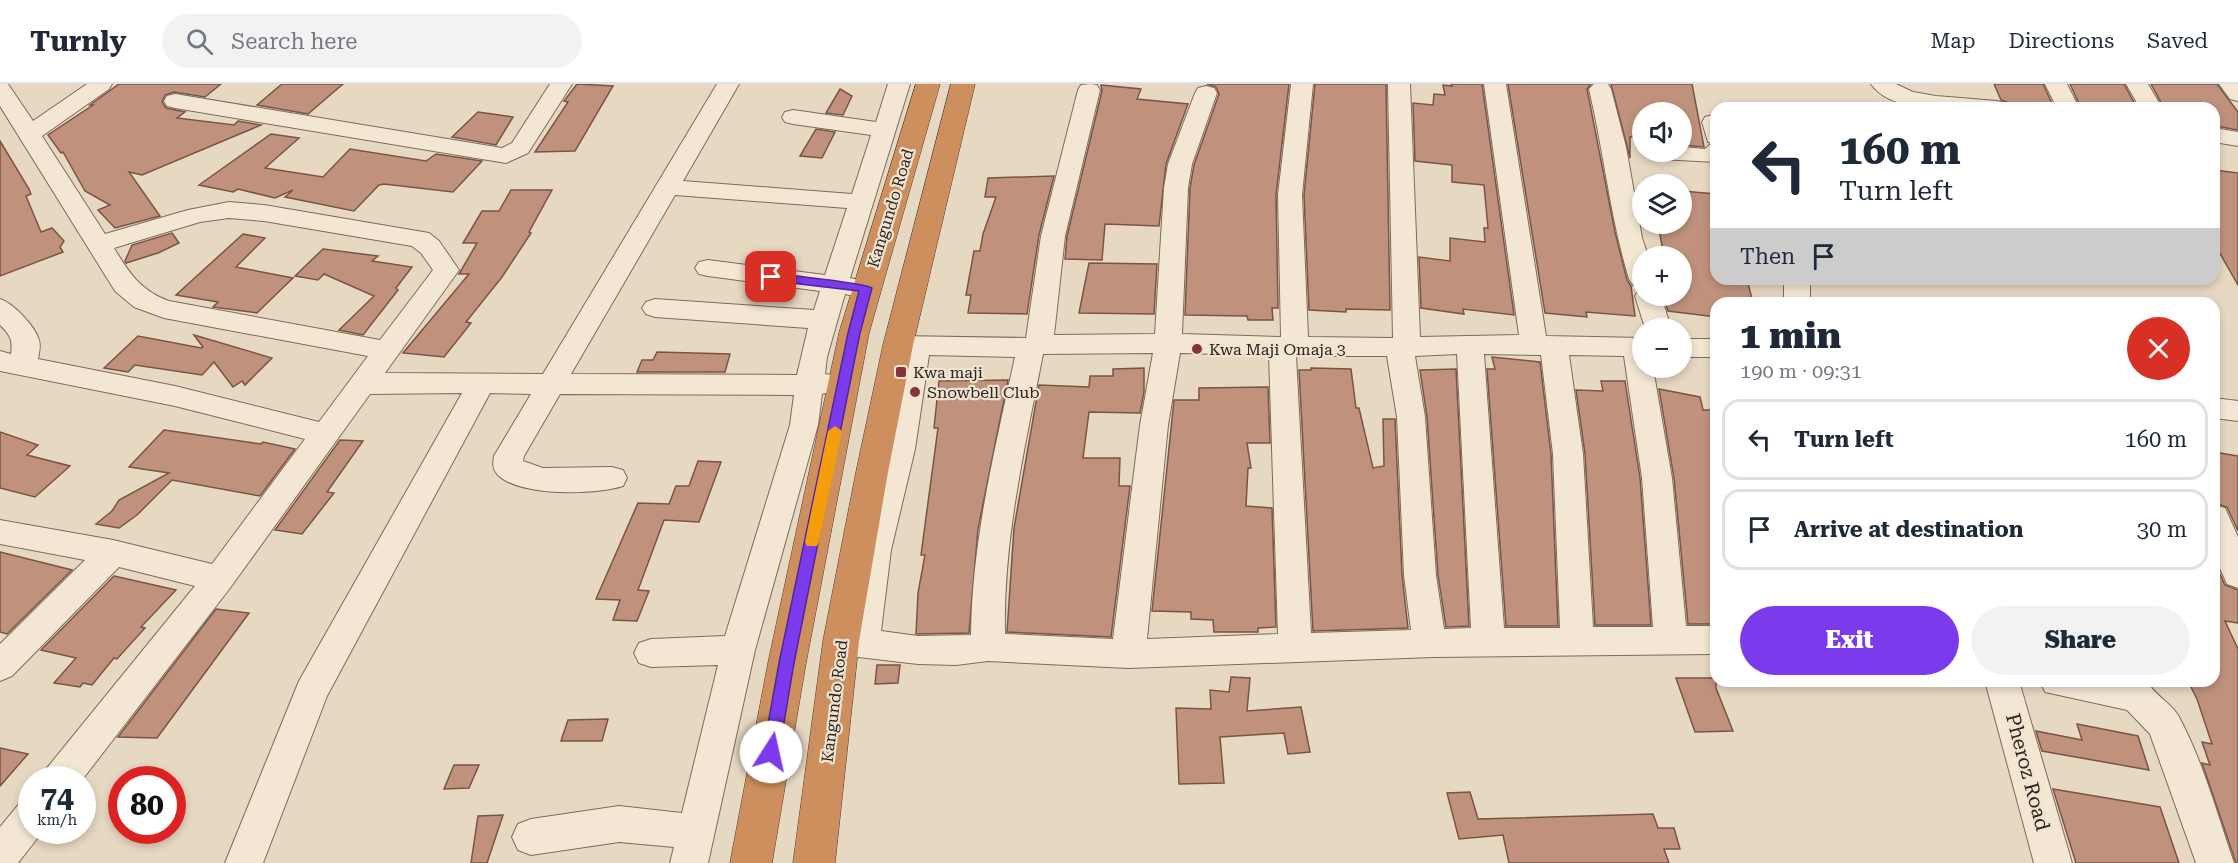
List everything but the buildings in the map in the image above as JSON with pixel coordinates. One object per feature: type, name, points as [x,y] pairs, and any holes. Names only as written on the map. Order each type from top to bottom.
[{"type":"highway","name":"Kangundo Road","points":[[751,863],[787,663],[844,381],[866,288],[928,84]]},
{"type":"highway","name":"Kangundo Road","points":[[814,863],[867,551],[872,472],[907,346],[963,84]]},
{"type":"street","points":[[30,134],[101,84]]},
{"type":"street","points":[[175,101],[506,156],[520,148],[561,84]]},
{"type":"street","points":[[612,478],[529,478],[515,473],[508,466],[509,456],[728,84]]},
{"type":"street","points":[[531,837],[619,824],[692,847],[738,650],[804,425],[813,357],[833,286],[899,84]]},
{"type":"street","points":[[1295,648],[1289,346],[1290,195],[1302,84]]},
{"type":"street","points":[[1399,84],[1403,347],[1406,396],[1412,417],[1423,614],[1426,631],[1433,643]]},
{"type":"street","points":[[1495,84],[1544,345],[1568,454],[1577,640]]},
{"type":"street","points":[[1882,84],[1893,93],[1908,99],[1938,102]]},
{"type":"street","points":[[1968,84],[1984,102]]},
{"type":"street","points":[[2056,84],[2065,102]]},
{"type":"street","points":[[2137,84],[2148,102]]},
{"type":"street","points":[[2230,84],[2238,94]]},
{"type":"street","points":[[0,89],[124,285],[143,301],[164,309],[385,350]]},
{"type":"street","points":[[1599,89],[1624,148],[1629,238],[1632,247]]},
{"type":"street","points":[[988,647],[987,610],[1001,489],[1035,346],[1053,236],[1089,90]]},
{"type":"street","points":[[1128,654],[1154,425],[1168,342],[1176,188],[1180,165],[1206,93]]},
{"type":"street","points":[[793,117],[884,130]]},
{"type":"street","points":[[2220,136],[2238,139]]},
{"type":"street","points":[[1692,155],[1710,156]]},
{"type":"street","points":[[667,187],[861,202]]},
{"type":"street","points":[[71,766],[219,579],[446,270],[430,247],[420,239],[264,213],[229,210],[197,214],[100,244]]},
{"type":"street","points":[[708,268],[833,286],[866,288]]},
{"type":"street","points":[[0,308],[25,335],[28,347],[11,363]]},
{"type":"street","points":[[656,308],[824,321]]},
{"type":"street","points":[[907,346],[1035,346],[1168,342],[1403,347],[1470,344],[1544,345],[1632,341]]},
{"type":"street","points":[[1470,344],[1485,610],[1489,641]]},
{"type":"street","points":[[1692,349],[1710,351]]},
{"type":"street","points":[[11,363],[175,396],[326,434]]},
{"type":"street","points":[[1649,378],[1671,640]]},
{"type":"street","points":[[361,385],[811,385],[844,381]]},
{"type":"street","points":[[244,863],[311,692],[481,384]]},
{"type":"street","points":[[2220,409],[2238,411]]},
{"type":"street","points":[[0,532],[113,553],[219,579]]},
{"type":"street","points":[[2220,532],[2238,575]]},
{"type":"street","points":[[0,666],[113,553]]},
{"type":"street","points":[[852,642],[918,650],[956,651],[988,647],[1128,654],[1489,641],[1710,640]]},
{"type":"street","points":[[651,653],[738,650]]},
{"type":"street","name":"Pheroz Road","points":[[2004,687],[2053,863]]},
{"type":"street","points":[[2114,687],[2134,689],[2164,724],[2215,863]]},
{"type":"street","points":[[0,856],[18,834]]},
{"type":"slow traffic","points":[[812,542],[835,431]]},
{"type":"place","name":"Kwa Maji Omaja 3","points":[[1197,349]]},
{"type":"place","name":"Kwa maji","points":[[901,372]]},
{"type":"place","name":"Snowbell Club","points":[[915,392]]},
{"type":"route","points":[[771,277],[833,286],[866,288],[854,333],[771,752]]}]
